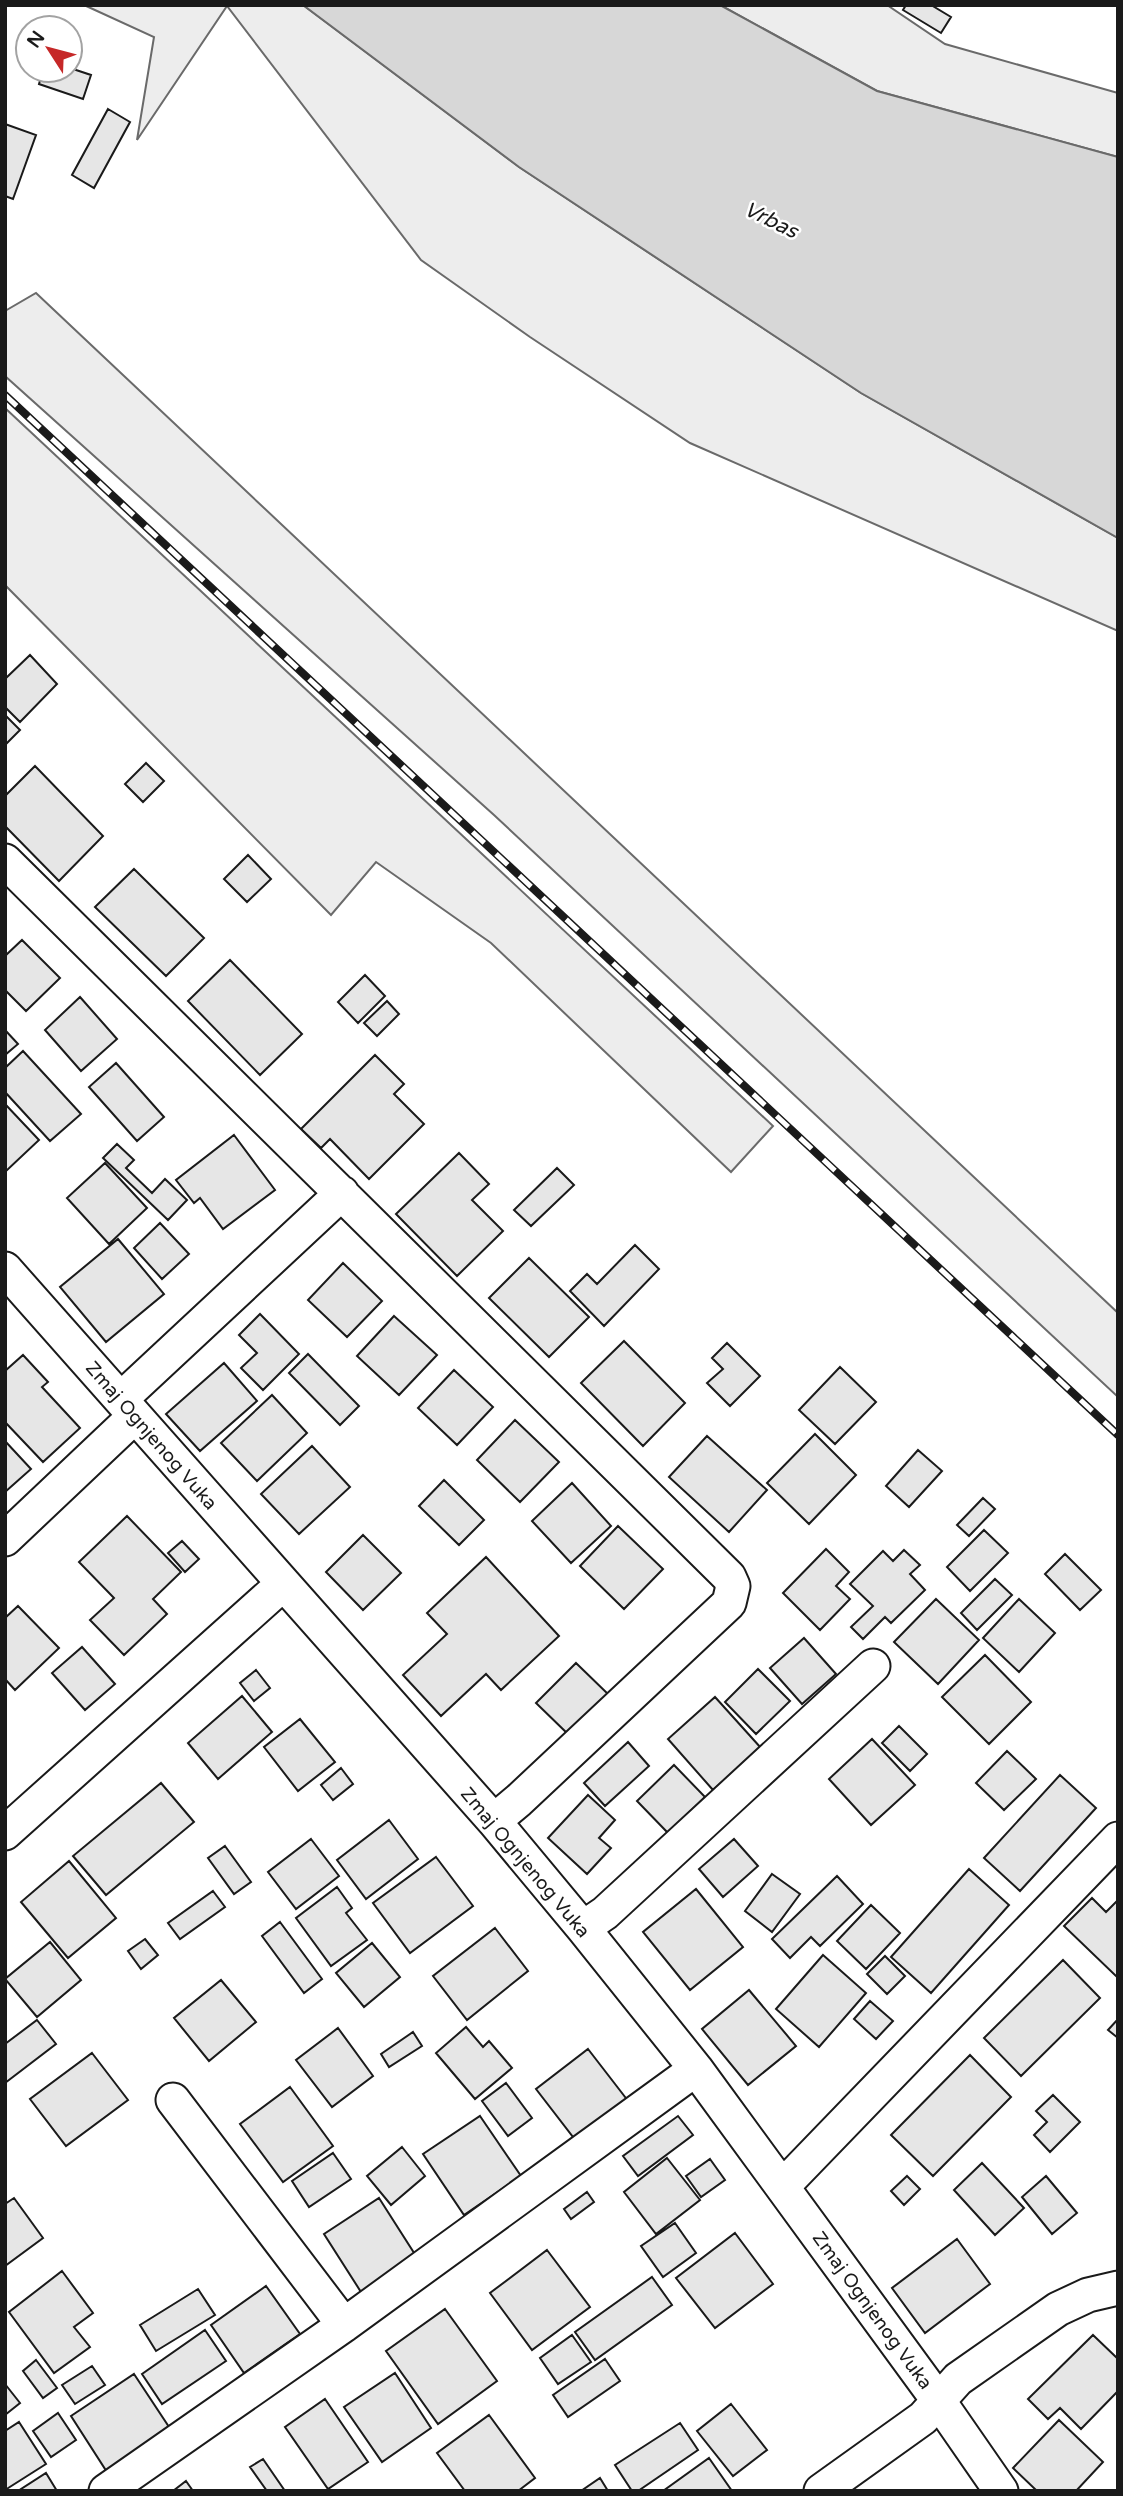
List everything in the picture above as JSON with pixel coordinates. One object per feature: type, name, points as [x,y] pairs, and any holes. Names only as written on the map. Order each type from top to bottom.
[{"type":"street","points":[[5,861],[729,1577],[733,1586],[729,1604],[519,1801],[494,1821]]},
{"type":"street","points":[[5,1539],[128,1408],[342,1193]]},
{"type":"street","name":"Zmaj Ognjenog Vuka","points":[[5,1269],[494,1821],[583,1928],[696,2069],[783,2186],[1001,2491]]},
{"type":"street","points":[[5,1833],[283,1584]]},
{"type":"street","points":[[583,1928],[605,1913],[873,1667]]},
{"type":"street","points":[[783,2186],[1118,1839]]},
{"type":"street","points":[[106,2491],[344,2325],[696,2069]]},
{"type":"street","points":[[173,2100],[344,2325]]},
{"type":"street","points":[[821,2491],[923,2418],[958,2379],[1058,2309],[1088,2295],[1118,2288]]},
{"type":"shaded area","points":[[84,5],[303,5],[519,167],[861,393],[1118,538],[1118,631],[690,443],[530,337],[421,260],[227,6],[137,140],[154,37]]},
{"type":"shaded area","points":[[720,5],[887,5],[945,44],[1118,93],[1118,157],[877,91]]},
{"type":"shaded area","points":[[36,293],[1118,1313],[1118,1397],[494,815],[5,376],[5,311]]},
{"type":"shaded area","points":[[5,408],[773,1126],[731,1172],[491,943],[376,862],[331,915],[5,585]]},
{"type":"water","name":"Vrbas","points":[[303,5],[720,5],[877,91],[1118,157],[1118,538],[861,393],[519,167]]},
{"type":"building","points":[[906,5],[931,5],[951,17],[941,33],[903,10]]},
{"type":"building","points":[[84,73],[91,75],[83,99],[39,84],[84,84]]},
{"type":"building","points":[[108,109],[130,122],[94,188],[72,175]]},
{"type":"building","points":[[5,124],[36,135],[13,199],[5,196]]},
{"type":"building","points":[[30,655],[57,684],[20,722],[5,707],[5,679]]},
{"type":"building","points":[[5,715],[20,730],[5,745]]},
{"type":"building","points":[[146,763],[164,781],[143,802],[125,784]]},
{"type":"building","points":[[35,766],[103,836],[59,881],[5,826],[5,796]]},
{"type":"building","points":[[248,855],[271,879],[247,902],[224,879]]},
{"type":"building","points":[[134,869],[204,938],[166,976],[95,907]]},
{"type":"building","points":[[22,940],[60,978],[26,1011],[5,990],[5,956]]},
{"type":"building","points":[[230,960],[302,1034],[260,1075],[188,1001]]},
{"type":"building","points":[[365,975],[385,996],[358,1023],[338,1002]]},
{"type":"building","points":[[80,997],[117,1039],[81,1071],[45,1030]]},
{"type":"building","points":[[387,1001],[399,1014],[377,1036],[364,1023]]},
{"type":"building","points":[[5,1030],[18,1044],[5,1055]]},
{"type":"building","points":[[23,1051],[81,1114],[50,1141],[5,1092],[5,1068]]},
{"type":"building","points":[[375,1055],[404,1084],[394,1094],[424,1124],[369,1179],[330,1139],[321,1148],[301,1129]]},
{"type":"building","points":[[116,1063],[164,1117],[137,1141],[89,1087]]},
{"type":"building","points":[[5,1104],[39,1140],[5,1172]]},
{"type":"building","points":[[234,1135],[275,1190],[223,1229],[200,1198],[194,1203],[176,1180]]},
{"type":"building","points":[[117,1144],[134,1160],[126,1168],[152,1193],[165,1179],[187,1200],[168,1220],[103,1158]]},
{"type":"building","points":[[459,1153],[489,1184],[472,1200],[503,1231],[457,1276],[396,1214]]},
{"type":"building","points":[[105,1163],[147,1208],[109,1244],[67,1198]]},
{"type":"building","points":[[557,1168],[574,1185],[531,1226],[514,1210]]},
{"type":"building","points":[[160,1223],[189,1254],[162,1279],[134,1248]]},
{"type":"building","points":[[118,1239],[164,1294],[106,1342],[60,1287]]},
{"type":"building","points":[[635,1245],[659,1269],[604,1326],[570,1291],[587,1274],[597,1284]]},
{"type":"building","points":[[529,1258],[589,1317],[549,1357],[489,1298]]},
{"type":"building","points":[[343,1263],[382,1301],[347,1337],[308,1300]]},
{"type":"building","points":[[260,1314],[299,1354],[263,1390],[241,1368],[257,1353],[239,1335]]},
{"type":"building","points":[[394,1316],[437,1355],[399,1395],[357,1356]]},
{"type":"building","points":[[624,1341],[685,1403],[643,1446],[581,1383]]},
{"type":"building","points":[[727,1343],[760,1376],[730,1406],[707,1383],[723,1369],[712,1358]]},
{"type":"building","points":[[308,1354],[359,1406],[340,1425],[289,1373]]},
{"type":"building","points":[[23,1355],[48,1382],[42,1387],[80,1428],[43,1462],[5,1422],[5,1371]]},
{"type":"building","points":[[224,1363],[257,1401],[200,1451],[166,1414]]},
{"type":"building","points":[[840,1367],[876,1402],[835,1444],[799,1410]]},
{"type":"building","points":[[454,1370],[493,1407],[457,1445],[418,1408]]},
{"type":"building","points":[[272,1395],[307,1433],[257,1481],[221,1443]]},
{"type":"building","points":[[515,1420],[559,1462],[520,1502],[477,1460]]},
{"type":"building","points":[[815,1434],[856,1475],[809,1524],[767,1483]]},
{"type":"building","points":[[707,1436],[767,1490],[729,1532],[669,1477]]},
{"type":"building","points":[[5,1441],[31,1469],[5,1492]]},
{"type":"building","points":[[312,1446],[350,1487],[299,1534],[261,1494]]},
{"type":"building","points":[[918,1450],[942,1471],[909,1507],[886,1486]]},
{"type":"building","points":[[444,1480],[484,1520],[459,1545],[419,1506]]},
{"type":"building","points":[[572,1483],[611,1526],[571,1563],[532,1521]]},
{"type":"building","points":[[983,1498],[995,1509],[969,1536],[957,1525]]},
{"type":"building","points":[[127,1516],[181,1572],[153,1599],[167,1614],[124,1655],[90,1620],[114,1598],[79,1562]]},
{"type":"building","points":[[618,1526],[663,1569],[624,1609],[580,1566]]},
{"type":"building","points":[[984,1530],[1008,1553],[970,1591],[947,1567]]},
{"type":"building","points":[[363,1535],[401,1573],[363,1610],[326,1572]]},
{"type":"building","points":[[182,1541],[199,1559],[185,1572],[168,1553]]},
{"type":"building","points":[[826,1549],[849,1572],[836,1586],[850,1599],[820,1630],[783,1593]]},
{"type":"building","points":[[904,1550],[920,1565],[910,1574],[925,1590],[891,1623],[885,1617],[863,1639],[851,1627],[873,1606],[850,1584],[883,1551],[893,1561]]},
{"type":"building","points":[[1065,1554],[1101,1590],[1080,1610],[1045,1574]]},
{"type":"building","points":[[486,1557],[559,1636],[501,1690],[486,1674],[441,1716],[403,1675],[447,1634],[427,1613]]},
{"type":"building","points":[[995,1579],[1012,1595],[977,1630],[961,1613]]},
{"type":"building","points":[[936,1599],[979,1640],[938,1684],[894,1642]]},
{"type":"building","points":[[1019,1599],[1055,1633],[1019,1672],[983,1638]]},
{"type":"building","points":[[18,1606],[59,1648],[15,1690],[5,1679],[5,1618]]},
{"type":"building","points":[[804,1638],[836,1674],[802,1704],[770,1668]]},
{"type":"building","points":[[82,1647],[115,1684],[85,1710],[52,1673]]},
{"type":"building","points":[[985,1655],[1031,1702],[989,1744],[942,1697]]},
{"type":"building","points":[[576,1663],[609,1695],[569,1735],[536,1703]]},
{"type":"building","points":[[758,1669],[790,1701],[756,1734],[725,1702]]},
{"type":"building","points":[[256,1670],[270,1688],[254,1701],[240,1683]]},
{"type":"building","points":[[242,1696],[272,1732],[218,1779],[188,1743]]},
{"type":"building","points":[[715,1697],[761,1748],[713,1790],[668,1739]]},
{"type":"building","points":[[300,1719],[335,1762],[298,1791],[264,1747]]},
{"type":"building","points":[[899,1726],[927,1754],[910,1771],[882,1743]]},
{"type":"building","points":[[872,1739],[915,1785],[871,1825],[829,1779]]},
{"type":"building","points":[[628,1742],[649,1766],[605,1806],[584,1783]]},
{"type":"building","points":[[1007,1751],[1036,1779],[1004,1810],[976,1783]]},
{"type":"building","points":[[674,1765],[705,1797],[668,1833],[637,1801]]},
{"type":"building","points":[[341,1768],[353,1784],[333,1800],[321,1785]]},
{"type":"building","points":[[1060,1775],[1096,1808],[1020,1891],[984,1858]]},
{"type":"building","points":[[161,1783],[194,1822],[106,1895],[73,1856]]},
{"type":"building","points":[[588,1795],[615,1820],[599,1838],[611,1848],[587,1874],[548,1838]]},
{"type":"building","points":[[389,1820],[418,1859],[366,1899],[337,1860]]},
{"type":"building","points":[[311,1839],[339,1876],[296,1909],[268,1872]]},
{"type":"building","points":[[734,1839],[758,1866],[723,1897],[699,1869]]},
{"type":"building","points":[[225,1846],[251,1882],[234,1894],[208,1858]]},
{"type":"building","points":[[436,1857],[473,1906],[410,1953],[373,1903]]},
{"type":"building","points":[[69,1861],[116,1918],[68,1958],[21,1902]]},
{"type":"building","points":[[969,1869],[1009,1905],[931,1993],[891,1957]]},
{"type":"building","points":[[772,1874],[800,1894],[772,1932],[745,1911]]},
{"type":"building","points":[[837,1876],[863,1904],[820,1946],[811,1937],[790,1958],[772,1939]]},
{"type":"building","points":[[337,1887],[352,1908],[346,1913],[367,1940],[331,1966],[296,1918]]},
{"type":"building","points":[[696,1889],[743,1947],[690,1990],[643,1932]]},
{"type":"building","points":[[213,1891],[225,1907],[180,1939],[168,1923]]},
{"type":"building","points":[[1092,1898],[1106,1912],[1118,1900],[1117,1977],[1064,1926]]},
{"type":"building","points":[[871,1905],[900,1933],[866,1969],[837,1941]]},
{"type":"building","points":[[280,1922],[322,1979],[304,1993],[262,1936]]},
{"type":"building","points":[[495,1928],[528,1971],[467,2020],[433,1976]]},
{"type":"building","points":[[145,1939],[158,1955],[141,1969],[128,1951]]},
{"type":"building","points":[[50,1942],[81,1980],[37,2017],[5,1979]]},
{"type":"building","points":[[372,1943],[400,1977],[364,2007],[336,1973]]},
{"type":"building","points":[[823,1955],[866,1993],[819,2047],[776,2009]]},
{"type":"building","points":[[885,1956],[905,1976],[887,1994],[867,1974]]},
{"type":"building","points":[[1063,1960],[1100,1998],[1021,2076],[984,2038]]},
{"type":"building","points":[[221,1980],[256,2022],[209,2061],[174,2018]]},
{"type":"building","points":[[749,1990],[796,2046],[748,2085],[702,2029]]},
{"type":"building","points":[[870,2001],[893,2021],[876,2039],[854,2019]]},
{"type":"building","points":[[1118,2019],[1118,2038],[1108,2030]]},
{"type":"building","points":[[37,2020],[56,2044],[5,2083],[5,2044]]},
{"type":"building","points":[[466,2027],[483,2047],[489,2041],[512,2068],[475,2099],[436,2053]]},
{"type":"building","points":[[338,2028],[373,2076],[332,2107],[296,2060]]},
{"type":"building","points":[[413,2032],[422,2046],[389,2067],[381,2054]]},
{"type":"building","points":[[588,2049],[632,2106],[580,2146],[536,2089]]},
{"type":"building","points":[[92,2053],[128,2100],[66,2146],[30,2099]]},
{"type":"building","points":[[970,2055],[1011,2097],[933,2176],[891,2135]]},
{"type":"building","points":[[506,2083],[532,2118],[508,2136],[482,2101]]},
{"type":"building","points":[[290,2087],[333,2146],[283,2182],[240,2124]]},
{"type":"building","points":[[1053,2095],[1080,2122],[1050,2152],[1034,2135],[1047,2122],[1036,2111]]},
{"type":"building","points":[[480,2116],[521,2176],[464,2215],[423,2154]]},
{"type":"building","points":[[678,2116],[693,2135],[638,2176],[623,2156]]},
{"type":"building","points":[[402,2147],[425,2176],[391,2205],[367,2176]]},
{"type":"building","points":[[333,2153],[351,2179],[309,2207],[292,2181]]},
{"type":"building","points":[[667,2158],[700,2200],[656,2234],[624,2192]]},
{"type":"building","points":[[710,2159],[725,2180],[701,2197],[686,2176]]},
{"type":"building","points":[[982,2163],[1024,2208],[995,2235],[954,2190]]},
{"type":"building","points":[[907,2176],[920,2189],[904,2205],[891,2191]]},
{"type":"building","points":[[1046,2176],[1077,2213],[1052,2234],[1022,2197]]},
{"type":"building","points":[[587,2192],[594,2202],[571,2219],[564,2209]]},
{"type":"building","points":[[14,2198],[43,2238],[5,2266],[5,2204]]},
{"type":"building","points":[[379,2198],[416,2256],[361,2292],[324,2234]]},
{"type":"building","points":[[675,2223],[696,2253],[663,2277],[641,2246]]},
{"type":"building","points":[[735,2233],[773,2284],[715,2328],[676,2278]]},
{"type":"building","points":[[957,2239],[990,2284],[925,2333],[892,2288]]},
{"type":"building","points":[[547,2250],[590,2307],[532,2350],[490,2293]]},
{"type":"building","points":[[62,2271],[93,2313],[74,2327],[90,2347],[54,2373],[9,2312]]},
{"type":"building","points":[[652,2277],[672,2305],[595,2360],[575,2332]]},
{"type":"building","points":[[266,2286],[300,2334],[244,2373],[211,2325]]},
{"type":"building","points":[[198,2289],[215,2315],[156,2351],[140,2325]]},
{"type":"building","points":[[445,2309],[497,2381],[438,2424],[386,2351]]},
{"type":"building","points":[[205,2330],[226,2361],[162,2404],[142,2374]]},
{"type":"building","points":[[572,2335],[591,2362],[558,2384],[540,2358]]},
{"type":"building","points":[[1093,2335],[1118,2359],[1118,2391],[1081,2429],[1060,2408],[1048,2419],[1028,2399]]},
{"type":"building","points":[[605,2359],[620,2381],[568,2417],[553,2395]]},
{"type":"building","points":[[36,2360],[57,2388],[43,2398],[23,2371]]},
{"type":"building","points":[[92,2366],[105,2385],[75,2404],[62,2385]]},
{"type":"building","points":[[395,2373],[431,2428],[382,2462],[344,2407]]},
{"type":"building","points":[[134,2374],[171,2430],[107,2472],[71,2416]]},
{"type":"building","points":[[5,2384],[20,2403],[5,2415]]},
{"type":"building","points":[[325,2399],[368,2462],[328,2489],[285,2427]]},
{"type":"building","points":[[731,2404],[767,2450],[733,2476],[697,2431]]},
{"type":"building","points":[[58,2413],[76,2440],[51,2457],[33,2431]]},
{"type":"building","points":[[489,2415],[535,2478],[518,2491],[465,2491],[437,2453]]},
{"type":"building","points":[[1059,2420],[1103,2462],[1076,2491],[1037,2491],[1013,2468]]},
{"type":"building","points":[[19,2422],[46,2464],[5,2490],[5,2431]]},
{"type":"building","points":[[680,2423],[698,2450],[638,2491],[632,2491],[615,2465]]},
{"type":"building","points":[[709,2458],[732,2491],[663,2491]]},
{"type":"building","points":[[263,2459],[285,2491],[267,2491],[250,2467]]},
{"type":"building","points":[[46,2473],[57,2491],[18,2491]]},
{"type":"building","points":[[600,2478],[608,2491],[581,2491]]},
{"type":"building","points":[[186,2481],[193,2491],[173,2491]]},
{"type":"railway","points":[[5,395],[1118,1435]]}]
